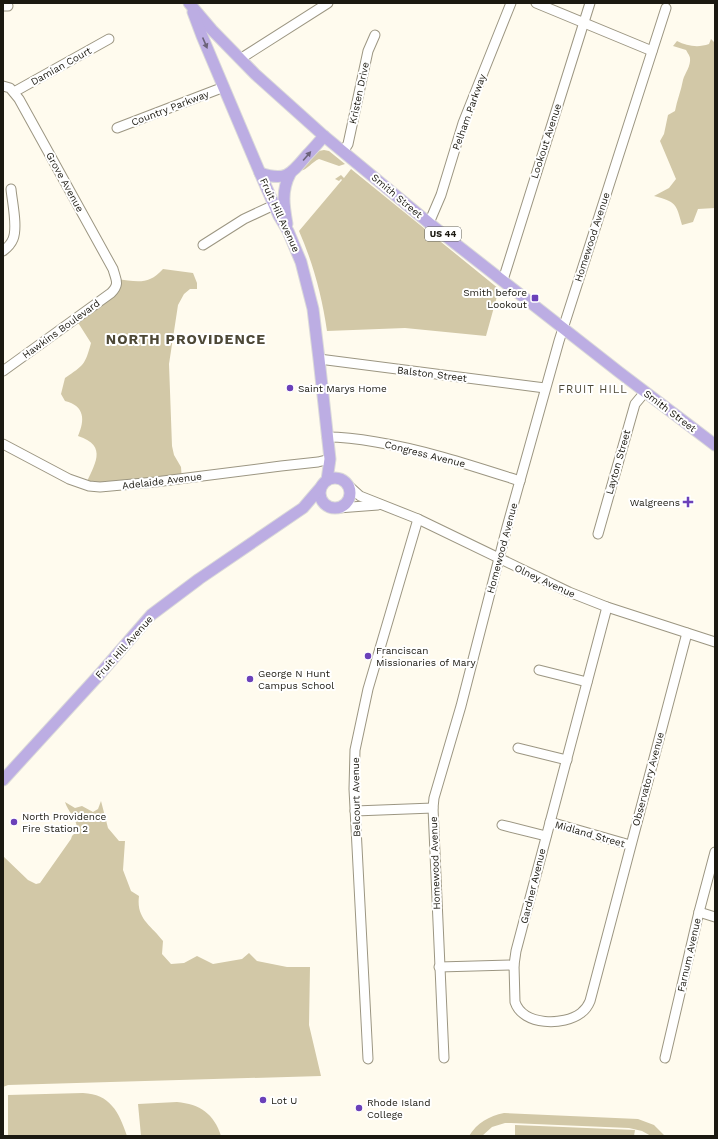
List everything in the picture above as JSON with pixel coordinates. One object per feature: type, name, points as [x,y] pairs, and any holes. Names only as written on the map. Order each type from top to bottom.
[{"type":"main road","name":"Smith Street","points":[[190,4],[240,59],[343,152],[429,223],[715,445]]},
{"type":"main road","name":"Fruit Hill Avenue","points":[[190,4],[260,173],[301,262],[313,309],[330,459],[339,478]]},
{"type":"main road","points":[[288,231],[283,199],[285,186],[290,174],[324,136]]},
{"type":"main road","points":[[260,173],[268,176],[279,177],[290,174]]},
{"type":"main road","name":"Fruit Hill Avenue","points":[[3,780],[99,675],[151,615],[199,579],[303,508],[324,484],[330,459]]},
{"type":"main road","points":[[335,478],[339,478],[349,486],[350,498],[345,504],[332,507],[321,499],[320,491],[324,484],[335,478]]},
{"type":"main road","name":"Fruit Hill Avenue","points":[[303,508],[332,507]]},
{"type":"street","points":[[240,59],[328,3]]},
{"type":"street","name":"Pelham Parkway","points":[[429,223],[441,195],[463,123],[511,3]]},
{"type":"street","points":[[536,3],[652,51]]},
{"type":"street","name":"Lookout Avenue","points":[[503,280],[590,3]]},
{"type":"street","name":"Homewood Avenue","points":[[444,1058],[439,967],[433,808],[434,798],[461,706],[507,527],[545,388],[666,8]]},
{"type":"street","name":"Kristen Drive","points":[[343,152],[348,144],[368,50],[375,35]]},
{"type":"street","name":"Damian Court","points":[[14,92],[109,39]]},
{"type":"street","points":[[3,86],[10,88],[14,92]]},
{"type":"street","name":"Country Parkway","points":[[117,128],[224,87]]},
{"type":"street","name":"Grove Avenue","points":[[14,92],[113,269],[117,284]]},
{"type":"street","points":[[4,250],[13,240],[15,228],[11,189]]},
{"type":"street","points":[[203,245],[244,219],[274,205]]},
{"type":"street","name":"Hawkins Boulevard","points":[[3,371],[111,293],[117,284]]},
{"type":"street","name":"Balston Street","points":[[319,359],[545,388]]},
{"type":"street","name":"Layton Street","points":[[598,534],[635,404],[645,392]]},
{"type":"street","name":"Congress Avenue","points":[[327,437],[342,437],[403,447],[520,481]]},
{"type":"street","name":"Adelaide Avenue","points":[[3,444],[69,479],[89,486],[100,487],[156,482],[318,462],[330,459]]},
{"type":"street","name":"Olney Avenue","points":[[349,486],[360,496],[418,519],[569,592],[608,607],[715,642]]},
{"type":"street","name":"Olney Avenue","points":[[332,507],[381,505]]},
{"type":"street","name":"Belcourt Avenue","points":[[368,1059],[354,769],[358,730],[368,689],[418,519]]},
{"type":"street","name":"Gardner Avenue","points":[[608,607],[516,951],[514,965],[516,1002],[517,1006],[526,1016],[534,1019],[555,1021],[574,1017],[587,1008],[610,924]]},
{"type":"street","name":"Observatory Avenue","points":[[610,924],[687,633]]},
{"type":"street","points":[[540,670],[587,682]]},
{"type":"street","points":[[518,748],[567,760]]},
{"type":"street","points":[[355,811],[433,808]]},
{"type":"street","name":"Midland Street","points":[[550,822],[630,845]]},
{"type":"street","points":[[502,825],[546,836]]},
{"type":"street","name":"Farnum Avenue","points":[[665,1058],[699,912],[715,852]]},
{"type":"street","points":[[699,912],[715,917]]},
{"type":"street","points":[[439,967],[514,965]]},
{"type":"shaded area","points":[[711,39],[715,43],[715,208],[698,209],[693,222],[682,225],[674,204],[654,196],[669,188],[676,179],[660,141],[664,134],[668,115],[675,111],[683,80],[689,67],[690,56],[686,50],[673,46],[677,41],[693,46],[701,46],[709,44]]},
{"type":"shaded area","points":[[324,150],[329,151],[345,164],[339,166],[319,159],[300,171],[313,155]]},
{"type":"shaded area","points":[[351,169],[499,289],[486,336],[405,328],[327,331],[309,255],[299,231],[342,180],[341,179],[339,181],[335,179],[341,175],[344,178]]},
{"type":"shaded area","points":[[163,269],[193,273],[197,283],[197,289],[190,289],[184,294],[178,305],[169,364],[172,446],[174,455],[181,467],[182,481],[85,486],[95,464],[96,451],[88,440],[78,436],[82,424],[82,414],[80,410],[72,403],[65,401],[61,394],[65,378],[83,364],[91,343],[77,321],[113,293],[116,279],[136,281],[147,280]]},
{"type":"shaded area","points":[[101,801],[108,828],[119,841],[125,841],[123,870],[131,891],[139,896],[142,916],[163,941],[162,954],[171,964],[184,963],[197,956],[213,964],[242,959],[249,953],[257,961],[287,967],[310,967],[309,1025],[321,1076],[8,1085],[3,1087],[3,856],[28,880],[36,884],[40,883],[76,832],[76,824],[65,802],[75,808],[82,806],[93,812],[98,809]]},
{"type":"shaded area","points":[[92,1094],[107,1101],[121,1119],[127,1136],[3,1136],[8,1135],[8,1095]]},
{"type":"shaded area","points":[[177,1102],[193,1105],[205,1112],[210,1116],[218,1128],[221,1136],[141,1136],[138,1104]]},
{"type":"shaded area","points":[[504,1113],[638,1119],[654,1125],[665,1136],[651,1136],[642,1131],[629,1128],[505,1123],[492,1127],[482,1136],[469,1136],[476,1127],[484,1121],[493,1116]]},
{"type":"shaded area","points":[[515,1125],[635,1130],[634,1136],[515,1136]]},
{"type":"place","name":"Smith before Lookout","points":[[535,298]]},
{"type":"place","name":"Saint Marys Home","points":[[290,388]]},
{"type":"place","name":"Walgreens","points":[[688,502]]},
{"type":"place","name":"Franciscan Missionaries of Mary","points":[[368,656]]},
{"type":"place","name":"George N Hunt Campus School","points":[[250,679]]},
{"type":"place","name":"North Providence Fire Station 2","points":[[14,822]]},
{"type":"place","name":"Lot U","points":[[263,1100]]},
{"type":"place","name":"Rhode Island College","points":[[359,1108]]},
{"type":"district","name":"NORTH PROVIDENCE","points":[[186,339]]},
{"type":"district","name":"FRUIT HILL","points":[[593,389]]}]
